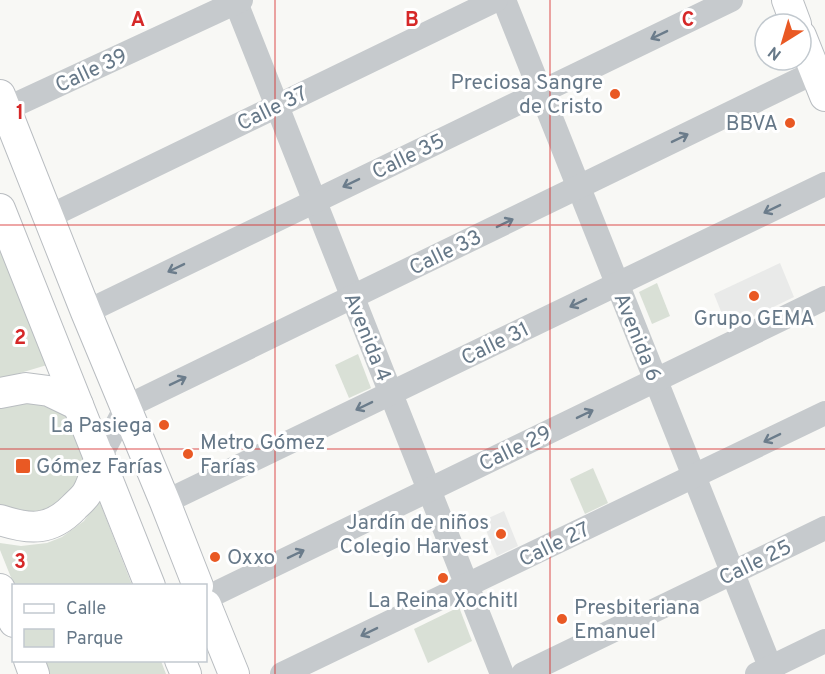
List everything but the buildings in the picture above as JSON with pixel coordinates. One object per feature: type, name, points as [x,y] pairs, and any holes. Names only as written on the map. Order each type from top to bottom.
[{"type":"main road","points":[[813,66],[820,84]]},
{"type":"main road","points":[[3,102],[198,584]]},
{"type":"main road","points":[[0,209],[150,584]]},
{"type":"main road","points":[[0,393],[26,388],[49,391],[78,405]]},
{"type":"main road","points":[[0,520],[35,528],[55,523],[86,494],[100,457]]},
{"type":"main road","points":[[0,589],[12,617]]},
{"type":"main road","points":[[207,607],[234,674]]},
{"type":"street","name":"Calle 37","points":[[48,217],[496,0]]},
{"type":"street","name":"Avenida 6","points":[[504,0],[732,573],[767,672]]},
{"type":"street","name":"Calle 35","points":[[86,312],[731,0]]},
{"type":"street","name":"Avenida 4","points":[[237,1],[502,674]]},
{"type":"street","name":"Calle 39","points":[[3,102],[237,1]]},
{"type":"street","name":"Calle 33","points":[[126,407],[578,187],[820,84]]},
{"type":"street","name":"Calle 31","points":[[165,502],[825,184]]},
{"type":"street","name":"Calle 29","points":[[207,598],[825,298]]},
{"type":"street","points":[[100,457],[126,407]]},
{"type":"street","name":"Calle 27","points":[[282,674],[825,413]]},
{"type":"street","name":"Calle 25","points":[[523,674],[825,528]]},
{"type":"street","points":[[767,672],[825,641]]},
{"type":"shaded area","name":"Grupo GEMA","points":[[780,263],[794,297],[728,329],[714,294]]},
{"type":"shaded area","name":"Jardín de niños Colegio Harvest","points":[[504,511],[518,546],[497,556],[482,521]]},
{"type":"green space","points":[[0,248],[47,365],[0,379]]},
{"type":"green space","points":[[657,283],[670,316],[652,324],[639,292]]},
{"type":"green space","points":[[358,354],[371,388],[349,398],[335,365]]},
{"type":"green space","points":[[15,400],[51,404],[74,422],[85,448],[84,472],[77,488],[46,513],[0,509],[0,405]]},
{"type":"green space","points":[[593,468],[608,503],[585,514],[570,479]]},
{"type":"green space","points":[[99,500],[132,584],[14,584],[0,550],[0,543],[21,546],[47,543],[62,537],[84,521]]},
{"type":"green space","points":[[459,607],[472,641],[428,663],[414,629]]},
{"type":"green space","points":[[44,662],[161,662],[166,674],[49,674]]},
{"type":"place","name":"Preciosa Sangre de Cristo","points":[[615,94]]},
{"type":"place","name":"BBVA","points":[[790,123]]},
{"type":"place","name":"Grupo GEMA","points":[[754,296]]},
{"type":"place","name":"La Pasiega","points":[[164,425]]},
{"type":"place","name":"Metro Gómez Farías","points":[[188,454]]},
{"type":"place","name":"Gómez Farías","points":[[23,466]]},
{"type":"place","name":"Jardín de niños Colegio Harvest","points":[[501,534]]},
{"type":"place","name":"Oxxo","points":[[215,557]]},
{"type":"place","name":"La Reina Xochitl","points":[[443,578]]},
{"type":"place","name":"Presbiteriana Emanuel","points":[[562,619]]}]
